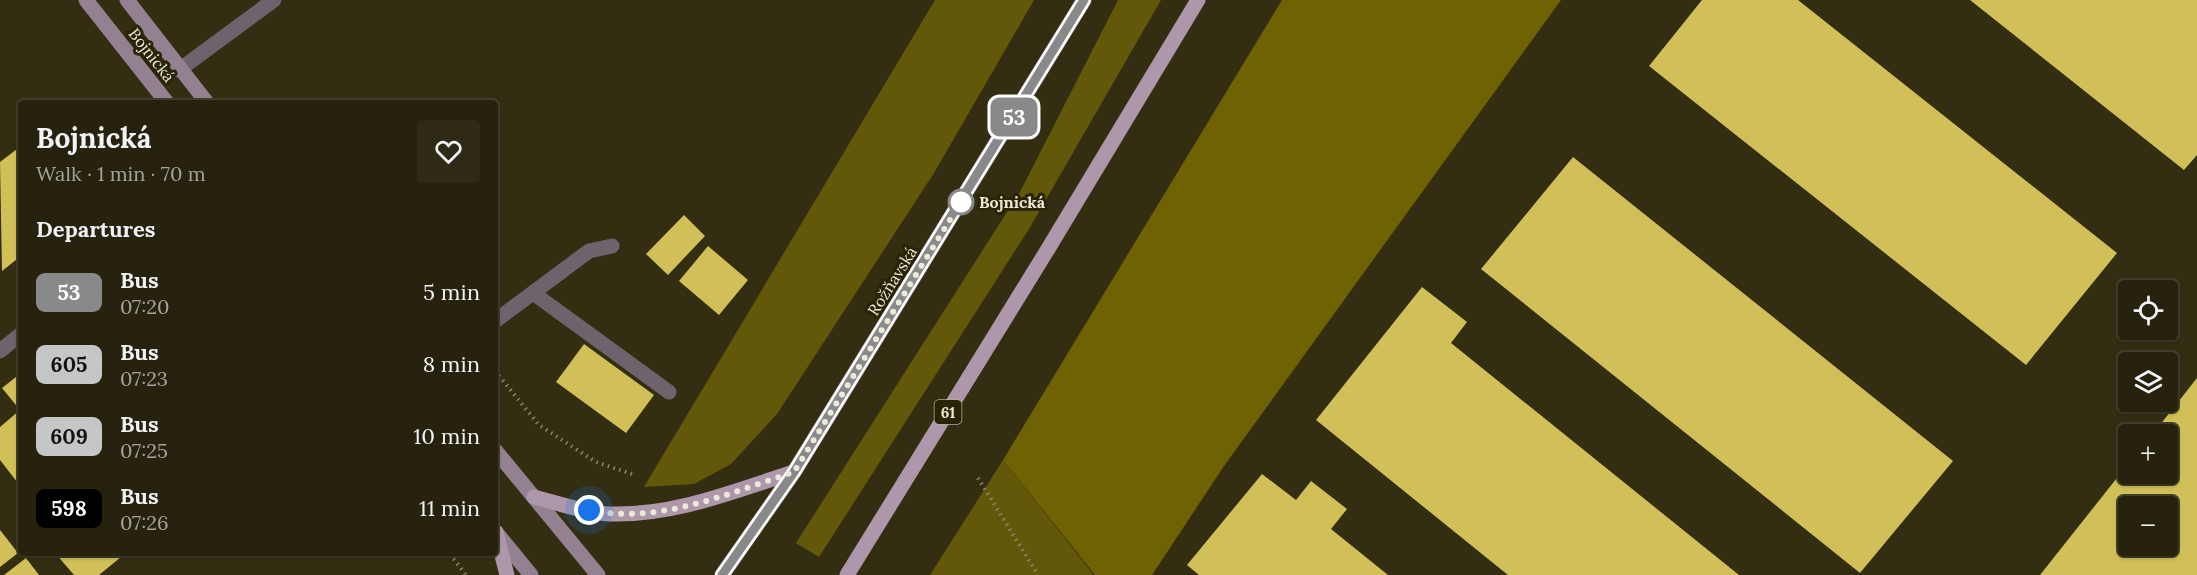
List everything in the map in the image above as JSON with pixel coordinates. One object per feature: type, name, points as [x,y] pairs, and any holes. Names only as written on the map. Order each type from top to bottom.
[{"type":"main road","name":"Bojnická","points":[[86,0],[165,100]]},
{"type":"main road","name":"Bojnická","points":[[127,0],[179,70],[205,100]]},
{"type":"main road","name":"Rožňavská","points":[[722,575],[794,472],[1084,0]]},
{"type":"main road","name":"61","points":[[847,575],[1048,249],[1197,0]]},
{"type":"main road","points":[[498,454],[598,575]]},
{"type":"main road","points":[[534,497],[608,514],[639,513],[676,509],[794,472]]},
{"type":"main road","points":[[498,535],[531,575]]},
{"type":"main road","points":[[498,542],[507,575]]},
{"type":"street","points":[[179,70],[274,0]]},
{"type":"street","points":[[498,319],[589,250],[612,246]]},
{"type":"street","points":[[533,293],[669,392]]},
{"type":"street","points":[[0,351],[18,336]]},
{"type":"path","points":[[498,375],[539,425],[596,462],[635,475]]},
{"type":"path","points":[[978,478],[1038,575]]},
{"type":"path","points":[[452,556],[466,575]]},
{"type":"shaded area","points":[[935,0],[1034,0],[934,173],[777,414],[731,464],[694,484],[644,487]]},
{"type":"shaded area","points":[[1118,0],[1161,0],[1029,229],[819,557],[796,543],[1021,190]]},
{"type":"shaded area","points":[[1282,0],[1561,0],[1224,466],[1152,575],[1095,575],[1003,460]]},
{"type":"shaded area","points":[[1003,460],[1093,574],[1092,575],[930,575]]},
{"type":"building","points":[[1702,0],[1798,0],[2117,253],[2026,365],[1649,66]]},
{"type":"building","points":[[1970,0],[2197,0],[2197,155],[2184,170]]},
{"type":"building","points":[[18,148],[18,258],[2,271],[0,162]]},
{"type":"building","points":[[1573,157],[1953,461],[1860,573],[1481,269]]},
{"type":"building","points":[[684,215],[705,236],[668,275],[646,254]]},
{"type":"building","points":[[708,246],[748,280],[719,315],[679,281]]},
{"type":"building","points":[[1422,287],[1467,322],[1451,343],[1739,575],[1508,575],[1316,420]]},
{"type":"building","points":[[584,344],[654,395],[626,433],[556,382]]},
{"type":"building","points":[[18,375],[18,408],[2,388]]},
{"type":"building","points":[[2197,378],[2197,575],[2040,575],[2118,477],[2118,484],[2178,484],[2178,424],[2161,424],[2170,412],[2178,412],[2178,402]]},
{"type":"building","points":[[18,412],[18,483],[0,460],[0,427]]},
{"type":"building","points":[[1262,474],[1296,500],[1311,481],[1347,509],[1331,529],[1388,575],[1199,575],[1187,565]]},
{"type":"building","points":[[0,530],[18,553],[0,567]]},
{"type":"building","points":[[58,556],[121,557],[99,575],[74,575]]},
{"type":"building","points":[[26,558],[39,575],[4,575]]},
{"type":"bus line","name":"53","points":[[722,575],[794,472],[1069,29],[1084,0]]},
{"type":"place","name":"Bojnická","points":[[961,202]]},
{"type":"route","points":[[589,510],[608,514],[676,509],[794,472],[961,202]]}]
